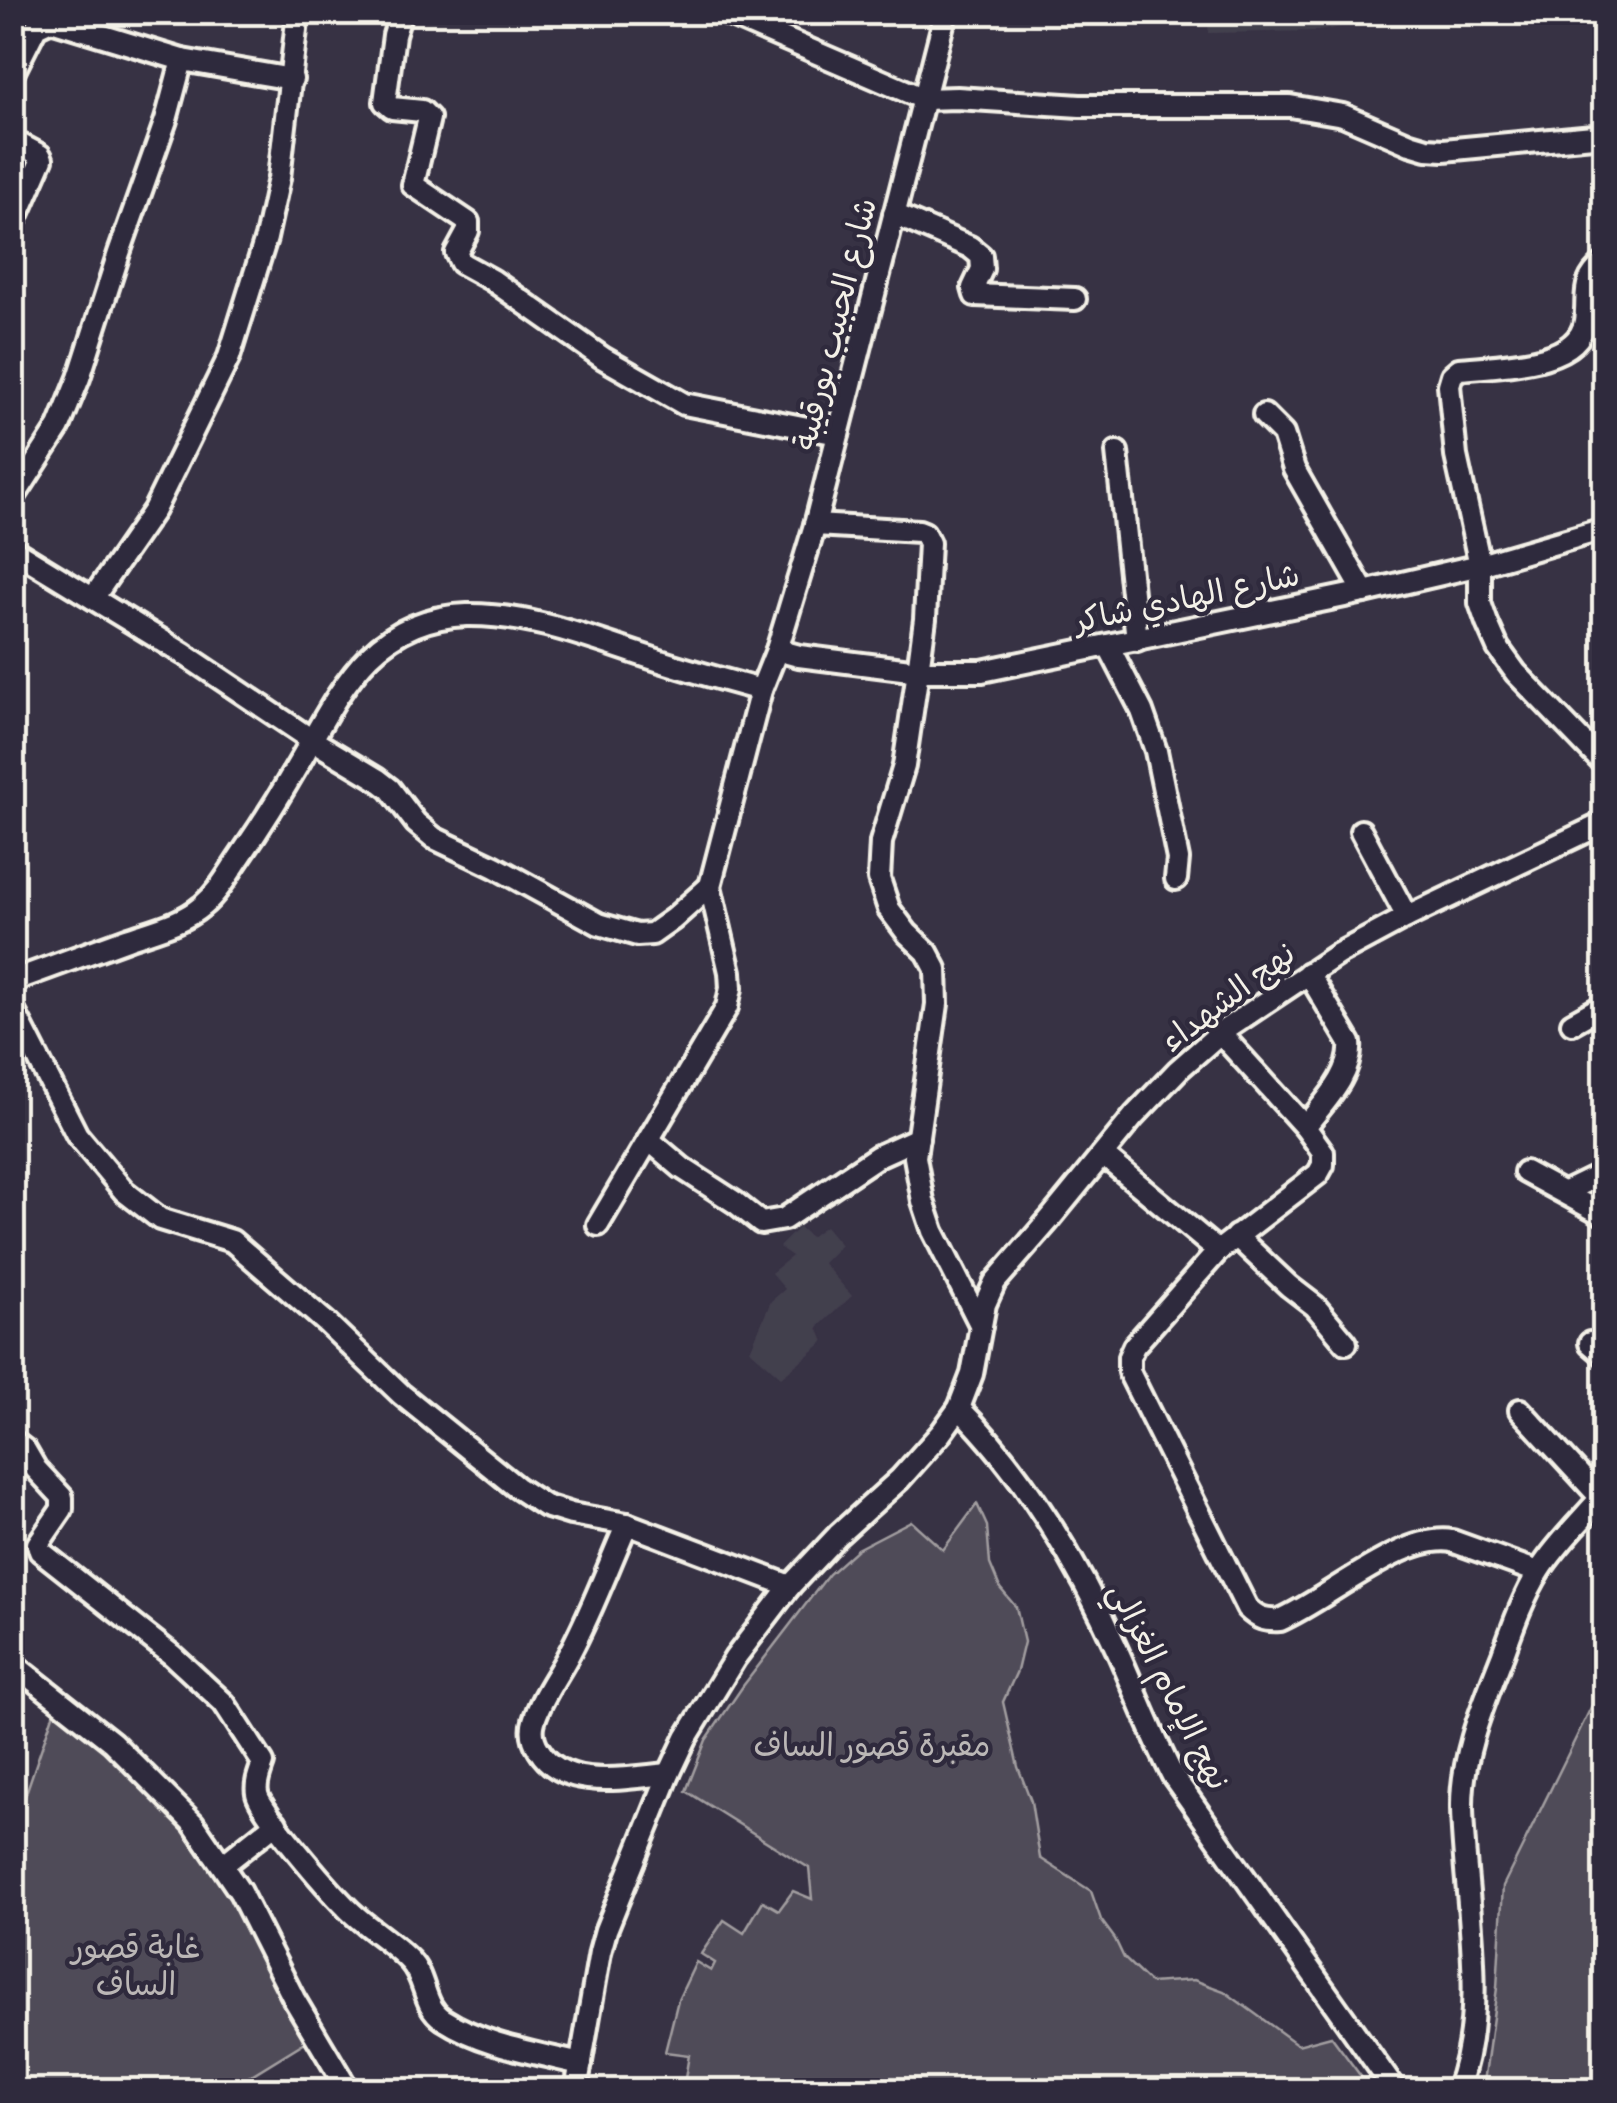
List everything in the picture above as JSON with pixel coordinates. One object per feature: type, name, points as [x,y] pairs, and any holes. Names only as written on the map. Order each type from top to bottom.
[{"type":"street","points":[[94,598],[154,510],[229,357],[280,178],[298,12]]},
{"type":"street","points":[[400,12],[385,102],[392,108],[422,111],[429,118],[413,185],[468,222],[469,228],[456,253],[458,260],[603,358],[684,404],[838,434]]},
{"type":"street","points":[[722,12],[924,99],[1080,106],[1290,106],[1343,115],[1410,144],[1444,150],[1604,135]]},
{"type":"street","name":"شارع الحبيب بورقيبة","points":[[710,886],[761,690],[815,524],[946,12]]},
{"type":"street","points":[[12,75],[36,28],[51,20],[182,60],[292,78]]},
{"type":"street","points":[[12,500],[59,427],[79,378],[166,120],[182,60]]},
{"type":"street","points":[[12,140],[40,155],[42,160],[12,228]]},
{"type":"street","points":[[894,214],[970,247],[981,256],[982,269],[973,288],[975,295],[1074,299]]},
{"type":"street","points":[[1604,264],[1587,284],[1586,323],[1569,348],[1542,359],[1459,369],[1449,385],[1456,456],[1480,565],[1480,603],[1498,648],[1516,673],[1604,764]]},
{"type":"street","points":[[1264,414],[1283,434],[1294,469],[1364,592]]},
{"type":"street","points":[[1117,452],[1136,640]]},
{"type":"street","points":[[815,524],[919,530],[928,538],[925,619],[918,671],[904,766],[881,842],[878,880],[889,908],[907,934],[927,952],[936,969],[937,1004],[914,1157],[933,1231],[981,1326]]},
{"type":"street","name":"شارع الهادي شاكر","points":[[777,650],[918,671],[982,672],[1364,592],[1480,565],[1604,529]]},
{"type":"street","points":[[12,549],[377,779],[434,838],[599,924],[637,935],[652,934],[710,886],[730,972],[727,1007],[598,1225]]},
{"type":"street","points":[[12,981],[166,926],[205,904],[261,826],[331,705],[359,666],[409,626],[449,616],[510,617],[761,690]]},
{"type":"street","points":[[1109,646],[1142,711],[1156,751],[1178,858],[1176,879]]},
{"type":"street","name":"نهج الشهداء","points":[[576,2090],[606,1930],[686,1738],[735,1658],[790,1586],[838,1534],[900,1478],[959,1408],[972,1374],[985,1304],[995,1282],[1156,1092],[1220,1032],[1373,933],[1604,828]]},
{"type":"street","points":[[1360,830],[1407,916]]},
{"type":"street","points":[[1306,1127],[1342,1077],[1351,1052],[1308,972]]},
{"type":"street","points":[[1572,1022],[1604,1006]]},
{"type":"street","points":[[12,1007],[77,1135],[124,1191],[160,1219],[232,1241],[402,1394],[530,1496],[545,1506],[571,1514],[627,1524],[790,1586]]},
{"type":"street","points":[[1220,1032],[1306,1127],[1323,1152],[1323,1165],[1318,1174],[1218,1251],[1134,1346],[1129,1372],[1246,1608],[1256,1617],[1280,1620],[1390,1558],[1420,1544],[1440,1540],[1538,1572]]},
{"type":"street","points":[[648,1140],[761,1222],[772,1222],[784,1219],[878,1156],[918,1138]]},
{"type":"street","points":[[1103,1155],[1218,1251]]},
{"type":"street","points":[[1525,1172],[1604,1216]]},
{"type":"street","points":[[1565,1192],[1604,1174]]},
{"type":"street","points":[[1236,1236],[1315,1306],[1346,1342]]},
{"type":"street","name":"نهج الإمام الغزالي","points":[[959,1408],[1025,1486],[1086,1588],[1173,1776],[1396,2090]]},
{"type":"street","points":[[1457,2090],[1473,2010],[1462,1808],[1467,1757],[1511,1631],[1538,1572],[1580,1522],[1603,1502],[1520,1410]]},
{"type":"street","points":[[12,1440],[25,1450],[64,1502],[38,1544],[40,1551],[172,1655],[224,1702],[263,1763],[257,1796],[346,1908],[412,1962],[435,2013],[482,2038],[581,2064]]},
{"type":"street","points":[[627,1524],[572,1648],[534,1718],[532,1732],[535,1746],[544,1758],[571,1774],[609,1779],[669,1774]]},
{"type":"street","points":[[12,1663],[112,1742],[193,1823],[240,1892],[294,1998],[348,2090]]},
{"type":"street","points":[[223,1865],[276,1824]]},
{"type":"shaded area","points":[[1209,12],[1423,13],[1318,31],[1208,33]]},
{"type":"shaded area","points":[[825,1226],[841,1245],[823,1263],[852,1296],[818,1327],[824,1342],[781,1377],[750,1350],[771,1301],[785,1289],[771,1273],[792,1256],[779,1247],[799,1227],[810,1237]]},
{"type":"green space","name":"مقبرة قصور الساف","points":[[977,1504],[987,1526],[990,1564],[1000,1588],[1016,1607],[1024,1642],[1003,1702],[1018,1767],[1031,1801],[1040,1858],[1091,1891],[1101,1920],[1124,1958],[1150,1983],[1194,1980],[1224,1991],[1298,2045],[1331,2036],[1371,2090],[683,2090],[689,2055],[665,2052],[678,2000],[696,1962],[711,1971],[715,1963],[701,1954],[724,1920],[744,1933],[763,1901],[779,1910],[793,1891],[812,1899],[809,1868],[686,1791],[706,1740],[829,1574],[857,1549],[911,1521],[943,1550]]},
{"type":"green space","points":[[1604,1681],[1604,2090],[1483,2090],[1497,1988],[1503,1886]]},
{"type":"green space","name":"غابة قصور الساف","points":[[56,1706],[191,1828],[238,1894],[310,2039],[227,2090],[13,2090],[13,1831]]}]
